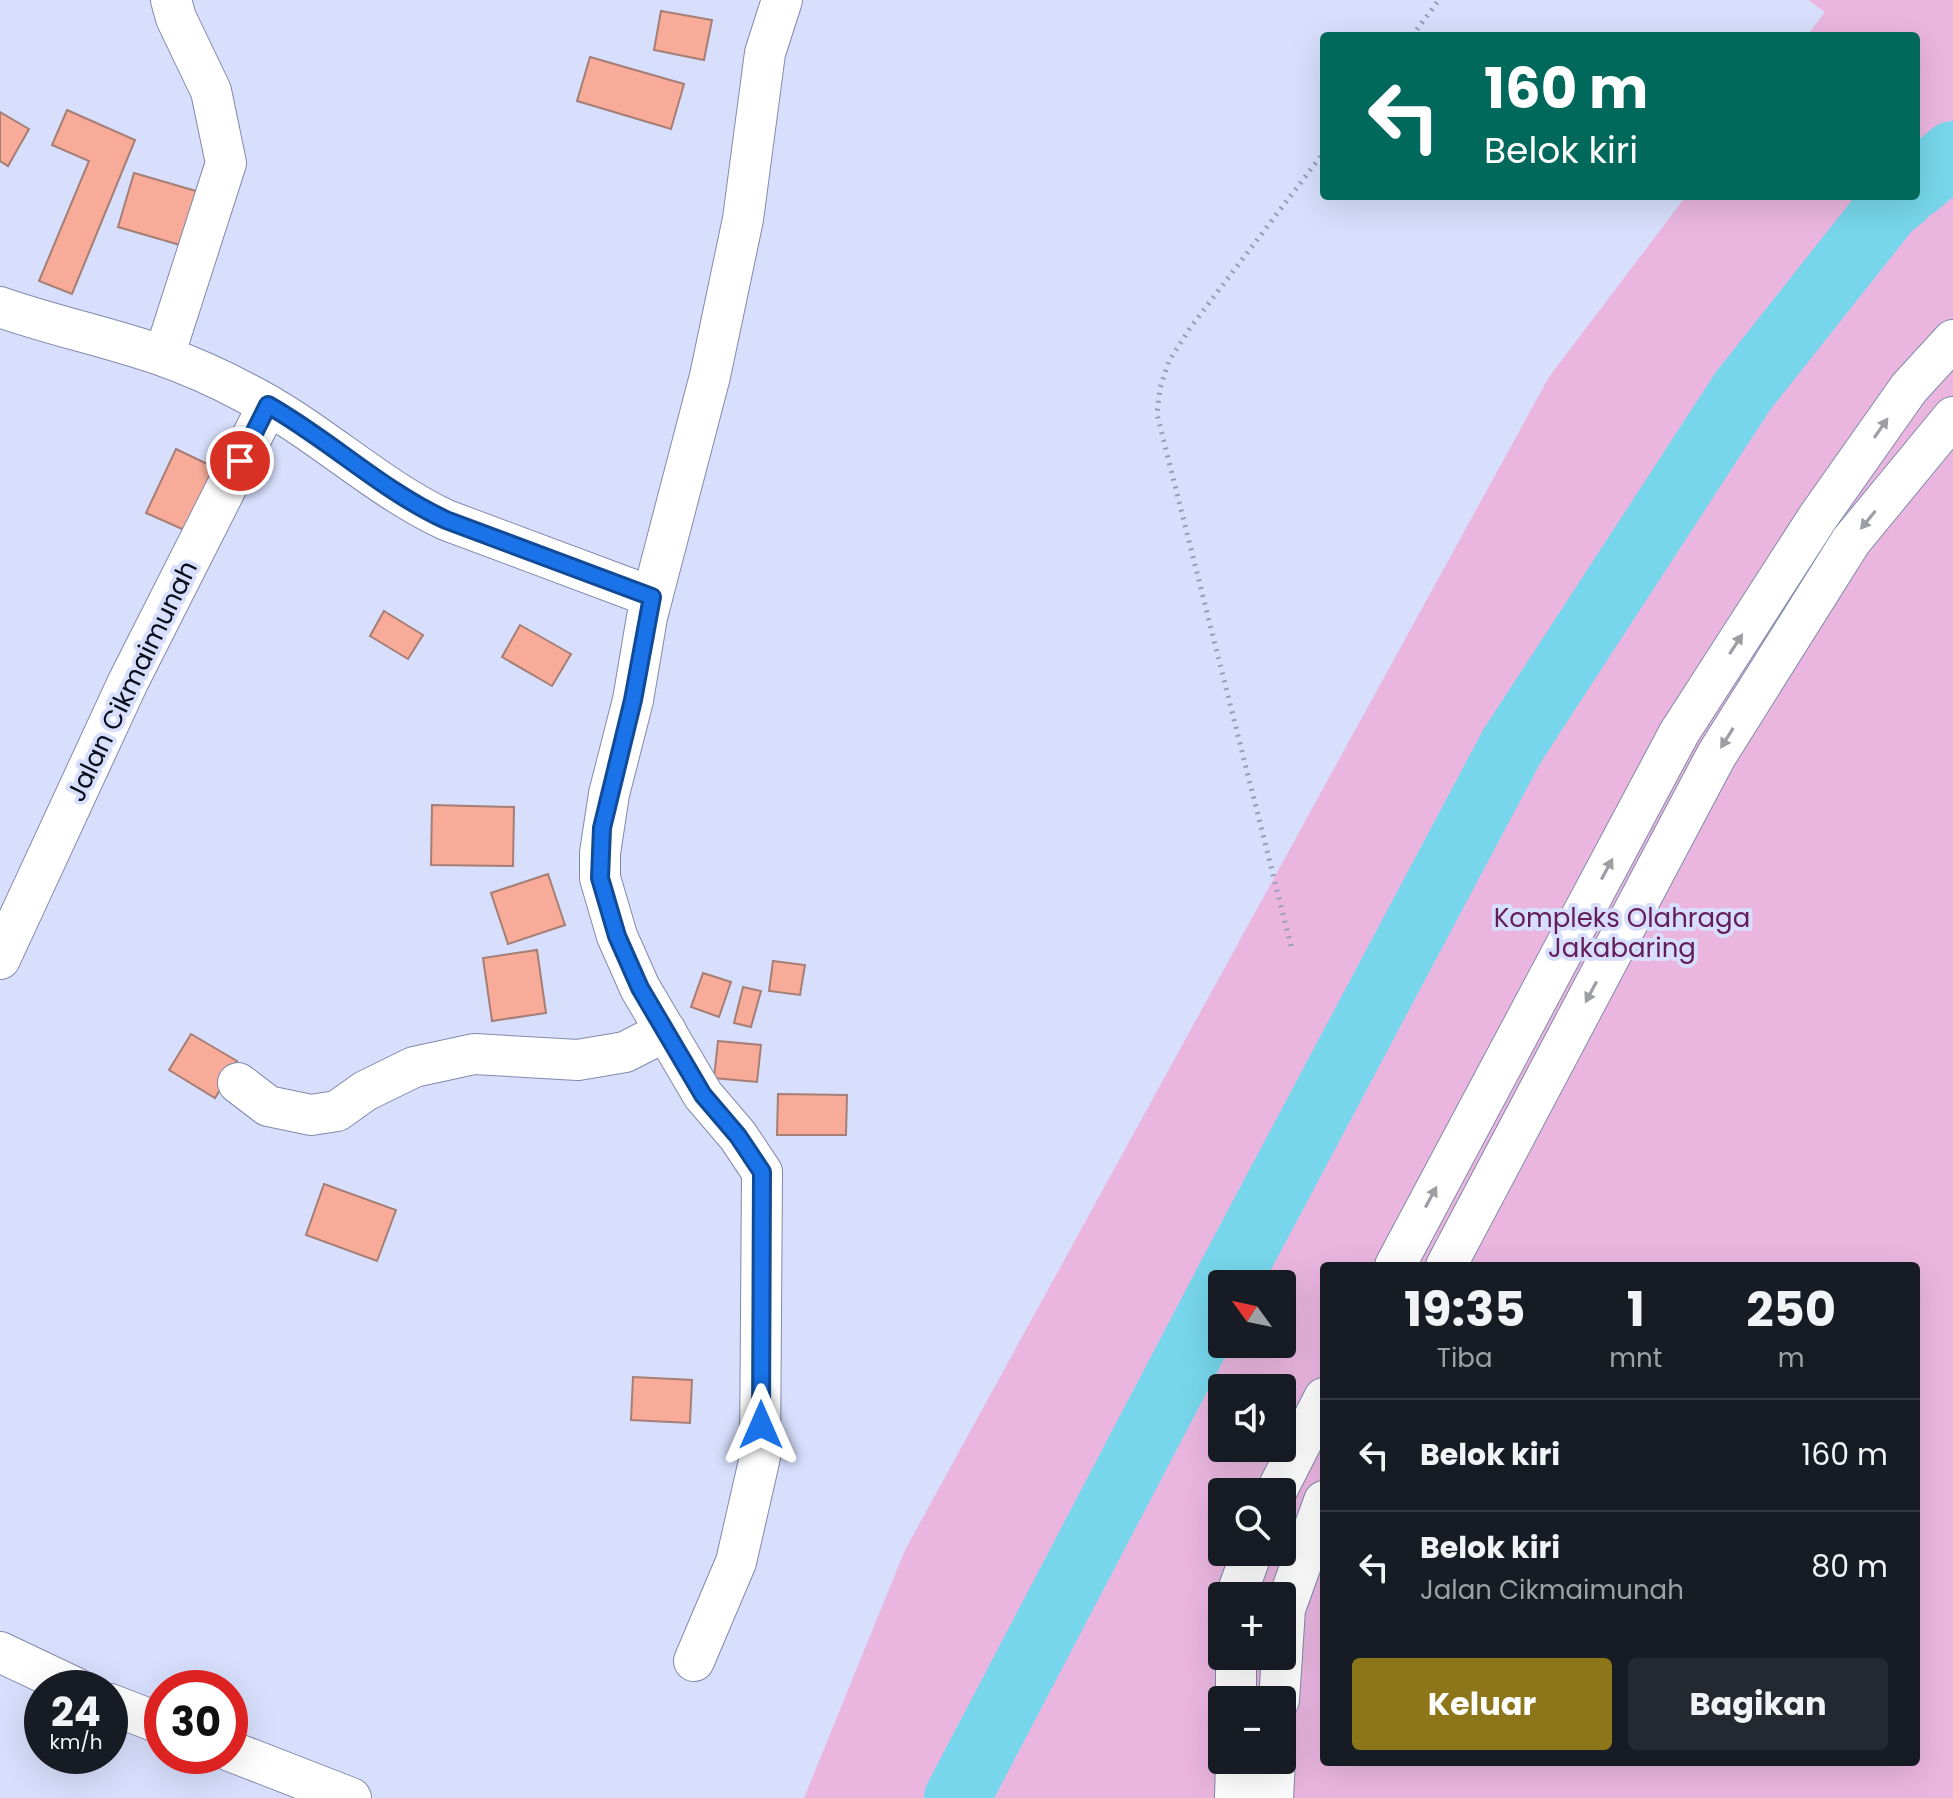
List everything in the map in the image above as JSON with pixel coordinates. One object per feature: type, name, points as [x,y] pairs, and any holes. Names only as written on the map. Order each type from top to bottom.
[{"type":"street","points":[[164,356],[226,163],[211,91],[176,18],[171,0]]},
{"type":"street","points":[[694,1661],[736,1562],[760,1457],[762,1172],[738,1136],[703,1095],[640,988],[617,936],[600,878],[602,828],[633,700],[652,597],[710,376],[743,219],[765,53],[782,0]]},
{"type":"street","points":[[0,307],[164,356],[268,405],[310,429],[379,482],[420,508],[652,597]]},
{"type":"street","points":[[1397,1262],[1679,733],[1818,517],[1909,388],[1953,340]]},
{"type":"street","name":"Jalan Cikmaimunah","points":[[0,959],[128,682],[268,405]]},
{"type":"street","points":[[1448,1262],[1716,756],[1851,541],[1953,417]]},
{"type":"street","points":[[238,1083],[268,1106],[311,1115],[337,1111],[365,1091],[414,1067],[474,1054],[578,1060],[625,1052],[666,1031]]},
{"type":"street","points":[[1283,1478],[1320,1406]]},
{"type":"street","points":[[1295,1582],[1320,1512]]},
{"type":"street","points":[[0,1652],[38,1670]]},
{"type":"street","points":[[248,1758],[351,1798]]},
{"type":"street","points":[[1235,1798],[1236,1774]]},
{"type":"street","points":[[1273,1798],[1274,1774]]},
{"type":"path","points":[[1415,32],[1439,0]]},
{"type":"path","points":[[1291,946],[1157,414],[1160,388],[1169,361],[1190,328],[1320,157]]},
{"type":"green space","name":"Kompleks Olahraga Jakabaring","points":[[1808,0],[1953,0],[1953,1798],[804,1798],[905,1550],[1549,377],[1683,200],[1920,200],[1920,32],[1810,32],[1825,12]]},
{"type":"building","points":[[661,11],[712,20],[704,60],[654,50]]},
{"type":"building","points":[[590,57],[684,84],[671,129],[577,101]]},
{"type":"building","points":[[67,110],[135,140],[72,294],[39,281],[89,161],[52,145]]},
{"type":"building","points":[[0,112],[29,129],[8,166],[0,161]]},
{"type":"building","points":[[134,173],[196,191],[180,245],[118,227]]},
{"type":"building","points":[[176,449],[220,470],[191,533],[146,513]]},
{"type":"building","points":[[384,611],[423,635],[408,659],[370,636]]},
{"type":"building","points":[[520,625],[571,654],[552,686],[502,657]]},
{"type":"building","points":[[432,805],[514,807],[513,866],[431,865]]},
{"type":"building","points":[[548,874],[565,925],[508,944],[491,893]]},
{"type":"building","points":[[537,950],[546,1013],[492,1021],[483,958]]},
{"type":"building","points":[[773,961],[805,965],[800,995],[769,991]]},
{"type":"building","points":[[703,973],[731,982],[719,1017],[691,1007]]},
{"type":"building","points":[[743,987],[761,991],[751,1027],[734,1023]]},
{"type":"building","points":[[191,1034],[237,1061],[215,1098],[169,1070]]},
{"type":"building","points":[[718,1041],[761,1045],[757,1082],[714,1078]]},
{"type":"building","points":[[778,1094],[847,1095],[846,1135],[777,1135]]},
{"type":"building","points":[[324,1184],[396,1210],[377,1261],[306,1235]]},
{"type":"building","points":[[633,1377],[692,1380],[690,1423],[631,1420]]},
{"type":"waterway","points":[[1920,182],[1953,154]]},
{"type":"waterway","points":[[1233,1270],[1512,746],[1743,391],[1888,208],[1898,200]]},
{"type":"waterway","points":[[957,1798],[1208,1319]]},
{"type":"route","points":[[240,461],[268,405],[310,429],[379,482],[420,508],[652,597],[633,700],[602,828],[600,878],[617,936],[640,988],[703,1095],[738,1136],[762,1172],[761,1425]]}]
